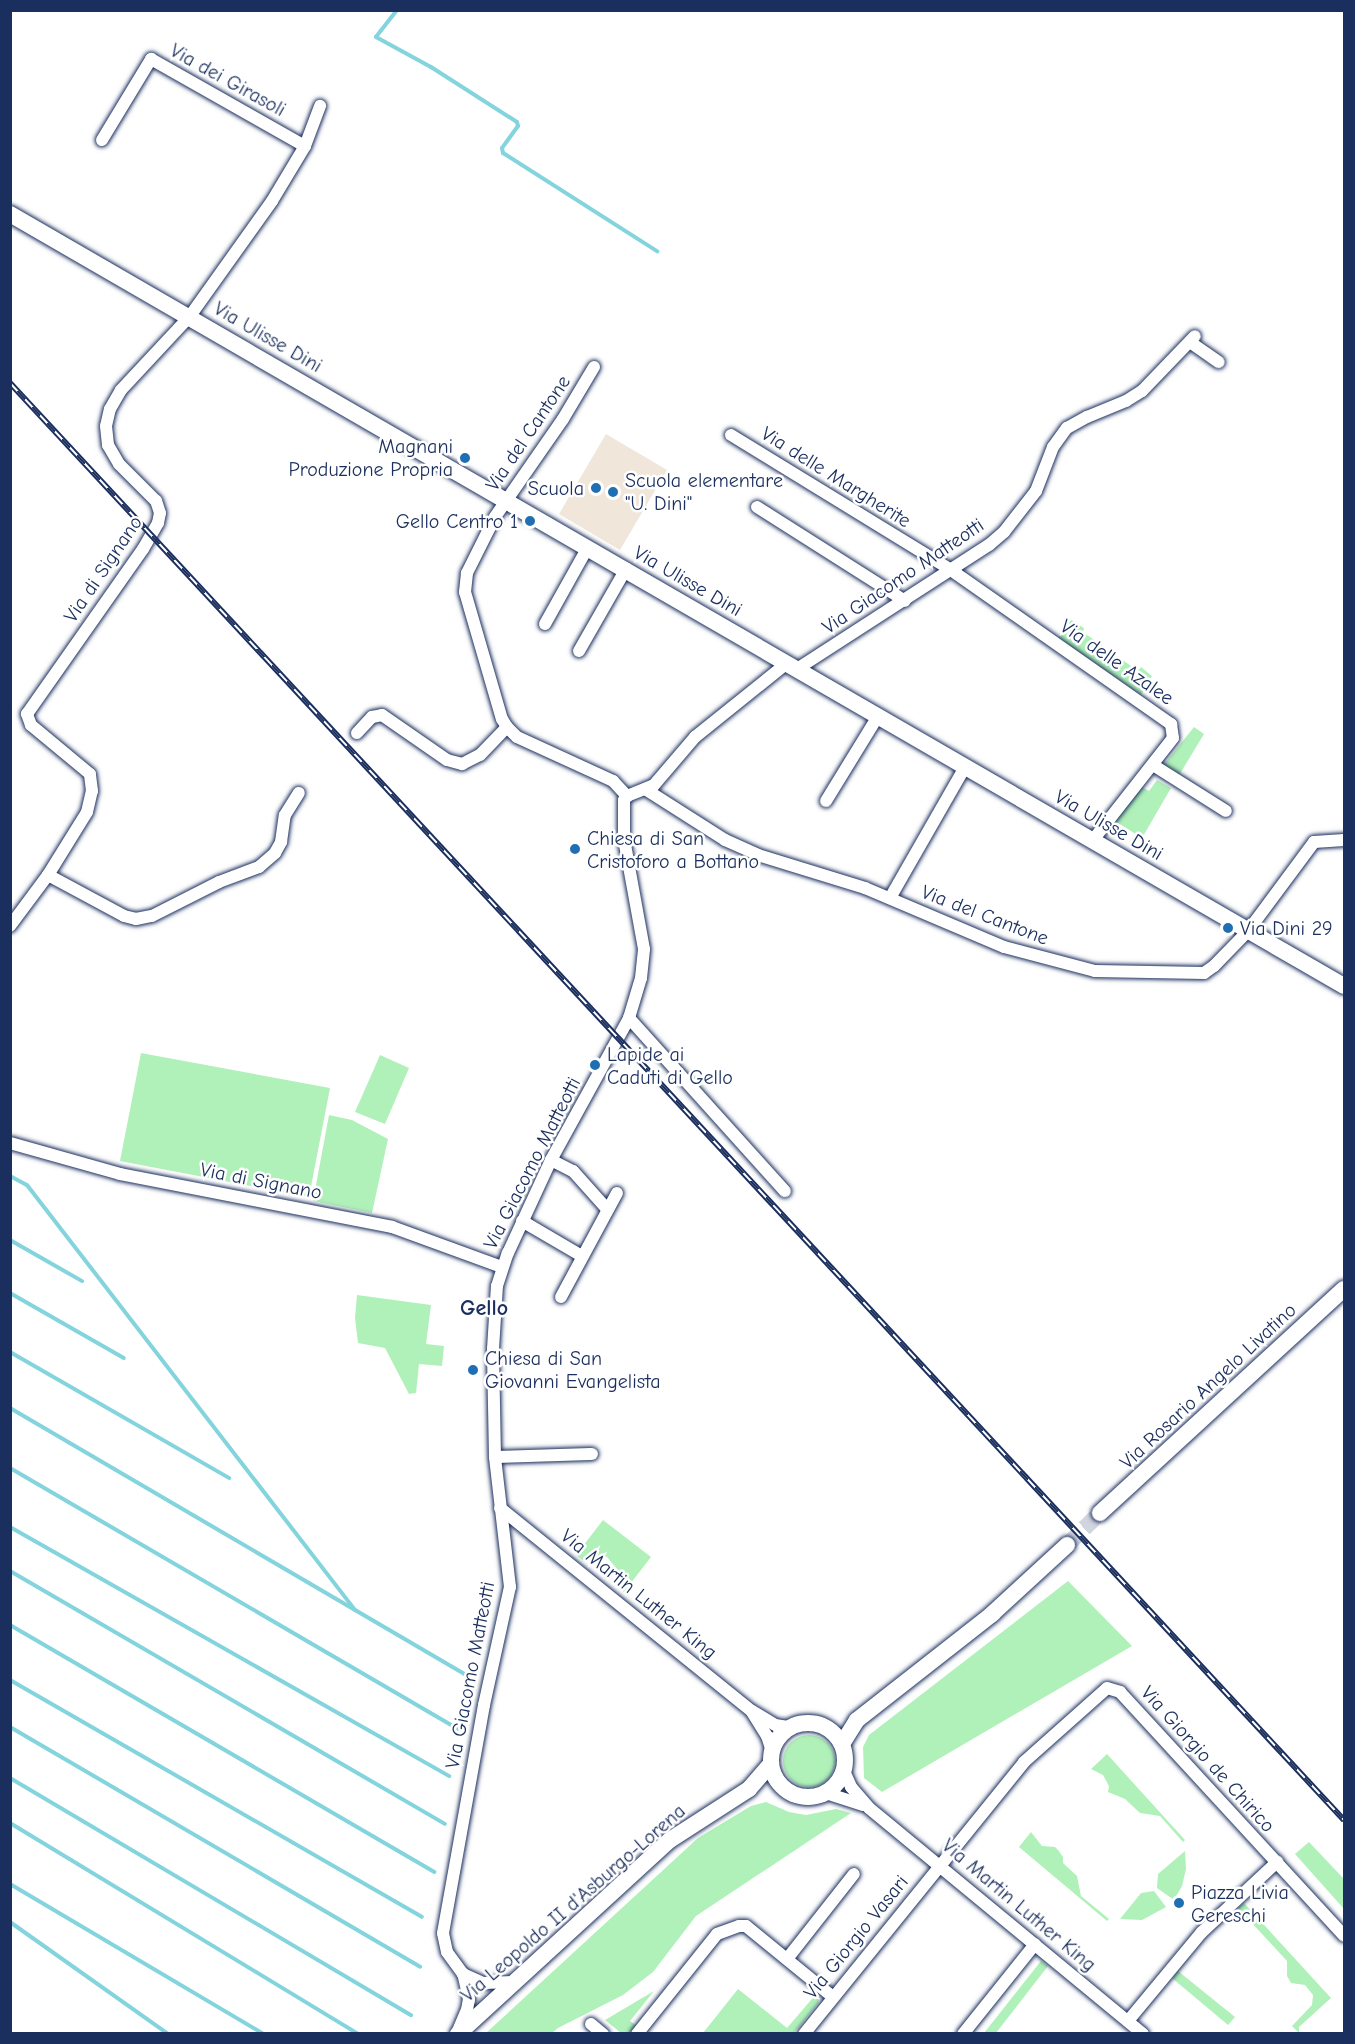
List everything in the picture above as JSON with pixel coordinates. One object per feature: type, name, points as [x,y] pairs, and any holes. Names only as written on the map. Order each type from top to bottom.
[{"type":"street","name":"Via dei Girasoli","points":[[102,140],[151,59],[305,146]]},
{"type":"street","name":"Via di Signano","points":[[10,926],[48,875],[87,812],[92,783],[90,774],[28,722],[27,714],[143,549],[158,523],[160,513],[156,501],[119,464],[106,440],[110,409],[121,390],[190,315],[272,201],[305,146],[320,106]]},
{"type":"street","name":"Via Ulisse Dini","points":[[10,214],[190,315],[1344,986]]},
{"type":"street","name":"Via Giacomo Matteotti","points":[[457,2034],[467,2010],[468,1999],[463,1974],[451,1960],[443,1933],[484,1705],[510,1587],[495,1457],[494,1320],[497,1287],[502,1267],[551,1160],[629,1018],[643,970],[644,949],[624,839],[623,803],[627,796],[645,789],[660,779],[694,737],[792,666],[905,601],[1004,532],[1036,491],[1053,447],[1067,428],[1126,401],[1142,391],[1193,339],[1219,362]]},
{"type":"street","name":"Via del Cantone","points":[[507,727],[502,719],[465,592],[467,573],[495,517],[594,367]]},
{"type":"street","name":"Via delle Margherite","points":[[731,435],[951,570]]},
{"type":"street","points":[[757,507],[905,601]]},
{"type":"street","points":[[544,624],[588,547]]},
{"type":"street","points":[[579,651],[626,569]]},
{"type":"street","name":"Via delle Azalee","points":[[951,570],[1171,724],[1173,738],[1093,840]]},
{"type":"street","points":[[357,733],[372,717],[382,715],[447,760],[462,764],[480,755],[507,727],[517,737],[613,781],[627,796]]},
{"type":"street","points":[[826,801],[878,716]]},
{"type":"street","points":[[1153,765],[1226,811]]},
{"type":"street","points":[[890,898],[965,767]]},
{"type":"street","name":"Via del Cantone","points":[[645,789],[735,845],[890,898],[1004,947],[1095,971],[1204,973],[1214,966],[1248,931],[1314,842],[1324,839],[1344,840]]},
{"type":"street","points":[[48,875],[124,916],[136,919],[152,916],[219,882],[259,867],[275,853],[281,842],[285,815],[298,793]]},
{"type":"street","points":[[629,1018],[784,1191]]},
{"type":"street","name":"Via di Signano","points":[[10,1143],[120,1174],[392,1227],[502,1267]]},
{"type":"street","points":[[551,1160],[573,1172],[607,1209]]},
{"type":"street","points":[[561,1297],[617,1193]]},
{"type":"street","points":[[522,1221],[582,1256]]},
{"type":"street","name":"Via Rosario Angelo Livatino","points":[[1100,1513],[1344,1289]]},
{"type":"street","points":[[495,1457],[592,1454]]},
{"type":"street","name":"Via Martin Luther King","points":[[501,1508],[752,1711]]},
{"type":"street","points":[[842,1744],[857,1720],[992,1614],[1067,1545]]},
{"type":"street","name":"Via Giorgio de Chirico","points":[[940,1864],[1024,1762],[1101,1690],[1111,1688],[1120,1692],[1344,1936]]},
{"type":"street","points":[[752,1711],[775,1725],[790,1727],[809,1723],[827,1728],[857,1720]]},
{"type":"street","points":[[752,1711],[767,1736],[773,1773],[783,1788],[804,1798],[826,1793],[834,1788],[844,1772],[846,1762],[842,1744],[827,1728]]},
{"type":"street","points":[[771,1758],[778,1737],[790,1727]]},
{"type":"street","name":"Via Leopoldo II d'Asburgo-Lorena","points":[[457,2034],[670,1840],[749,1789],[771,1758]]},
{"type":"street","points":[[844,1772],[851,1787],[869,1808]]},
{"type":"street","name":"Via Leopoldo II d'Asburgo-Lorena","points":[[749,1789],[766,1786],[783,1788]]},
{"type":"street","points":[[826,1793],[844,1797],[869,1808]]},
{"type":"street","name":"Via Martin Luther King","points":[[869,1808],[940,1864],[1143,2034]]},
{"type":"street","points":[[1128,2021],[1202,1932],[1276,1862]]},
{"type":"street","name":"Via Giorgio Vasari","points":[[804,2034],[940,1864]]},
{"type":"street","points":[[787,1959],[854,1874]]},
{"type":"street","points":[[637,2034],[717,1934],[726,1929],[746,1926],[833,1997]]},
{"type":"street","points":[[963,2034],[1035,1944]]},
{"type":"street","points":[[463,1974],[483,1983],[514,1982]]},
{"type":"street","points":[[591,2024],[603,2034]]},
{"type":"shaded area","name":"Scuola elementare \"U. Dini\"","points":[[606,434],[667,470],[620,550],[559,514]]},
{"type":"green space","points":[[1071,620],[1084,628],[1083,632],[1138,671],[1141,667],[1152,676],[1141,695],[1058,638]]},
{"type":"green space","points":[[1194,727],[1204,734],[1178,777],[1162,767]]},
{"type":"green space","points":[[1157,780],[1171,788],[1142,838],[1115,821],[1142,787],[1149,791]]},
{"type":"green space","points":[[141,1053],[330,1088],[309,1197],[120,1161]]},
{"type":"green space","points":[[380,1055],[409,1068],[385,1124],[355,1112]]},
{"type":"green space","points":[[329,1115],[352,1120],[388,1139],[372,1213],[313,1201]]},
{"type":"green space","points":[[357,1295],[431,1305],[426,1344],[444,1346],[442,1366],[419,1364],[416,1393],[409,1394],[385,1348],[358,1343],[355,1318]]},
{"type":"green space","points":[[603,1520],[651,1557],[624,1592],[614,1584],[617,1569],[607,1557],[594,1556],[585,1562],[576,1555]]},
{"type":"green space","points":[[1068,1581],[1132,1646],[882,1792],[864,1778],[863,1747],[869,1735]]},
{"type":"green space","points":[[809,1735],[819,1737],[827,1743],[833,1751],[835,1761],[833,1771],[827,1779],[819,1785],[809,1787],[799,1785],[791,1779],[785,1771],[783,1761],[785,1751],[791,1743],[799,1737]]},
{"type":"green space","points":[[1107,1754],[1185,1840],[1183,1842],[1160,1816],[1140,1813],[1125,1799],[1108,1792],[1109,1786],[1103,1775],[1091,1769]]},
{"type":"green space","points":[[766,1802],[789,1812],[806,1815],[836,1809],[851,1813],[696,1916],[653,1972],[623,1995],[552,2033],[486,2033],[698,1838],[751,1806]]},
{"type":"green space","points":[[1031,1832],[1042,1846],[1055,1847],[1058,1850],[1063,1857],[1063,1863],[1077,1876],[1081,1896],[1109,1919],[1107,1921],[1019,1847]]},
{"type":"green space","points":[[1309,1842],[1344,1879],[1344,1909],[1295,1854]]},
{"type":"green space","points":[[1185,1851],[1186,1869],[1182,1886],[1174,1900],[1157,1888],[1158,1874]]},
{"type":"green space","points":[[1154,1891],[1166,1907],[1142,1920],[1120,1919],[1141,1893]]},
{"type":"green space","points":[[1244,1903],[1331,1998],[1299,2027],[1299,2033],[1292,2026],[1312,2005],[1313,1995],[1305,1985],[1291,1983],[1287,1976],[1287,1961],[1238,1908]]},
{"type":"green space","points":[[1041,1961],[1048,1966],[996,2033],[984,2033]]},
{"type":"green space","points":[[1178,1971],[1235,2017],[1228,2025],[1172,1978]]},
{"type":"green space","points":[[738,1989],[787,2028],[817,1993],[819,2002],[794,2033],[703,2033]]},
{"type":"green space","points":[[654,1991],[630,2021],[637,2026],[631,2033],[621,2033],[605,2020]]},
{"type":"waterway","points":[[397,10],[376,37],[431,67],[517,122],[518,126],[502,148],[503,153],[657,251]]},
{"type":"waterway","points":[[10,1176],[27,1185],[355,1610]]},
{"type":"waterway","points":[[10,1240],[82,1281]]},
{"type":"waterway","points":[[10,1293],[124,1358]]},
{"type":"waterway","points":[[10,1352],[229,1478]]},
{"type":"waterway","points":[[10,1408],[473,1679]]},
{"type":"waterway","points":[[10,1468],[458,1729]]},
{"type":"waterway","points":[[10,1527],[449,1776]]},
{"type":"waterway","points":[[10,1571],[445,1824]]},
{"type":"waterway","points":[[10,1625],[434,1872]]},
{"type":"waterway","points":[[10,1680],[422,1917]]},
{"type":"waterway","points":[[10,1727],[420,1967]]},
{"type":"waterway","points":[[10,1778],[411,2015]]},
{"type":"waterway","points":[[10,1823],[358,2034]]},
{"type":"waterway","points":[[10,1884],[264,2034]]},
{"type":"waterway","points":[[10,1922],[168,2034]]},
{"type":"tunnel","points":[[1067,1545],[1100,1513]]},
{"type":"railway","points":[[10,383],[1344,1820]]},
{"type":"place","name":"Magnani Produzione Propria","points":[[465,458]]},
{"type":"place","name":"Scuola","points":[[596,488]]},
{"type":"place","name":"Scuola elementare \"U. Dini\"","points":[[613,492]]},
{"type":"place","name":"Gello Centro 1","points":[[530,521]]},
{"type":"place","name":"Chiesa di San Cristoforo a Bottano","points":[[575,849]]},
{"type":"place","name":"Via Dini 29","points":[[1228,928]]},
{"type":"place","name":"Lapide ai Caduti di Gello","points":[[595,1065]]},
{"type":"place","name":"Chiesa di San Giovanni Evangelista","points":[[473,1370]]},
{"type":"place","name":"Piazza Livia Gereschi","points":[[1179,1903]]},
{"type":"district","name":"Gello","points":[[484,1309]]}]
